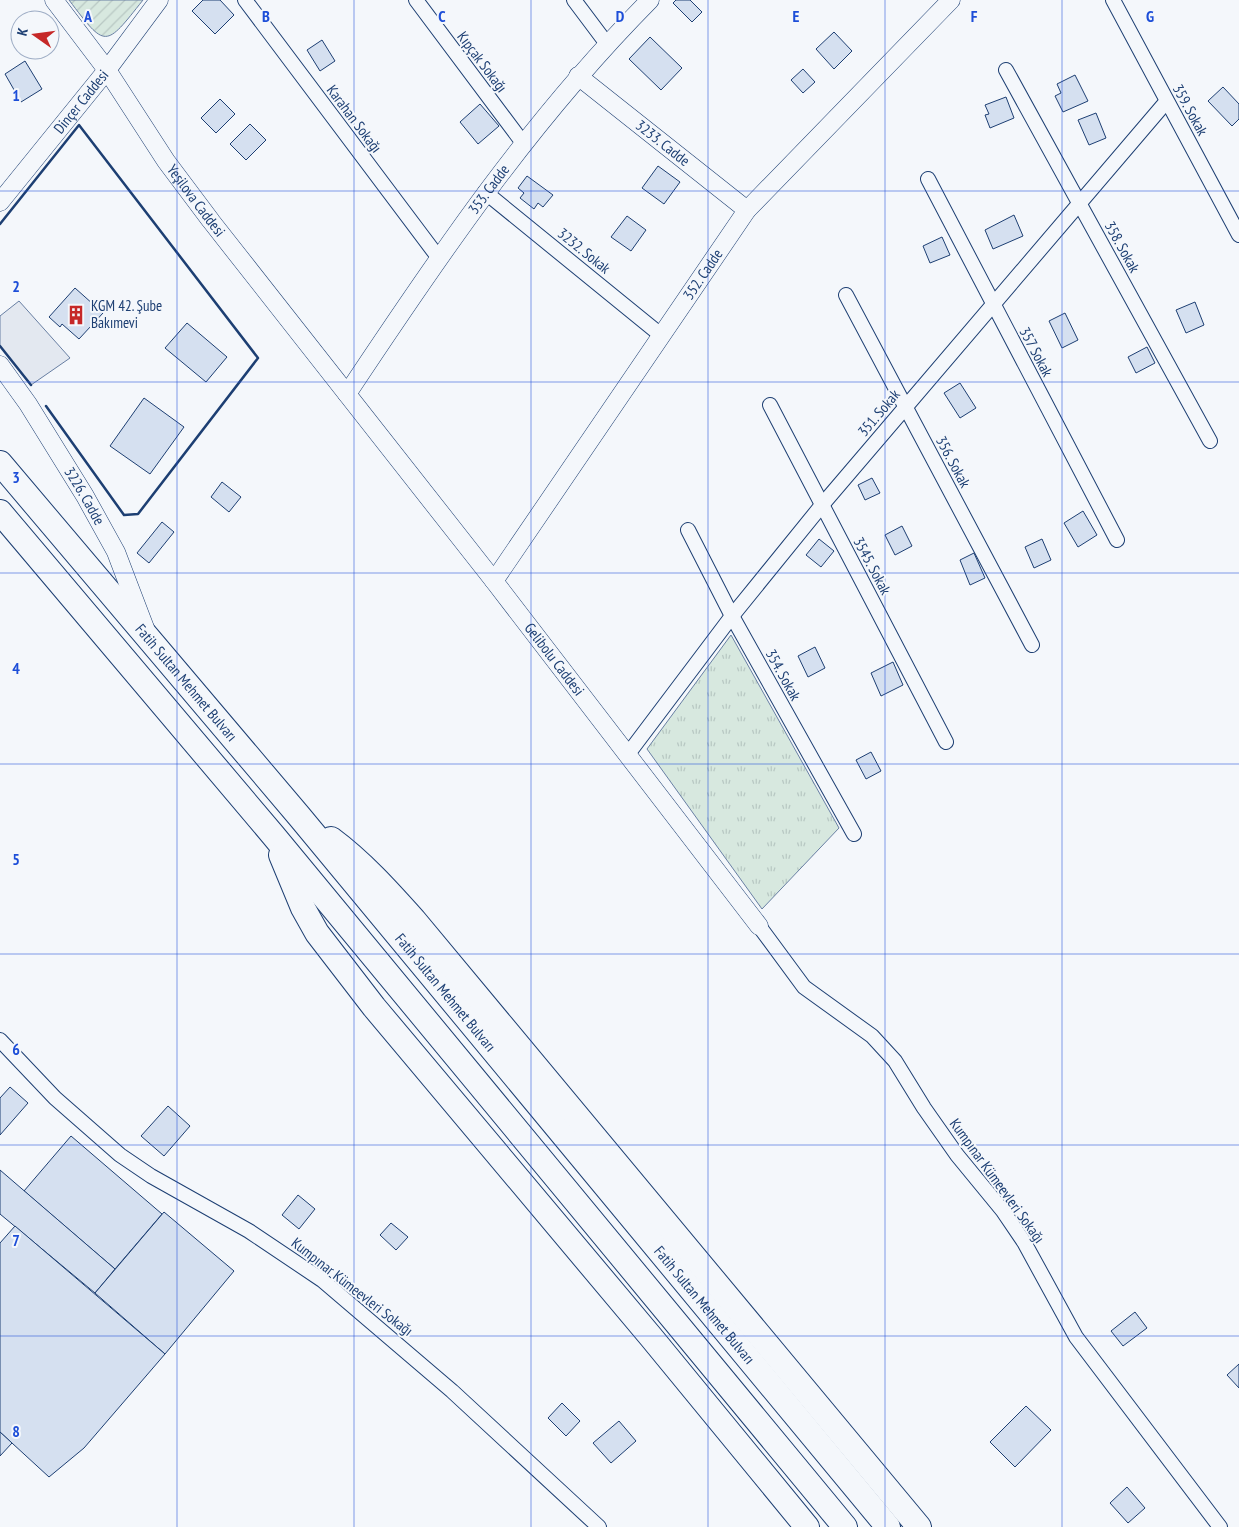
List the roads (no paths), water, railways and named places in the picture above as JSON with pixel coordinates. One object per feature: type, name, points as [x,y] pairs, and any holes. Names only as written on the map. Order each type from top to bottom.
[{"type":"highway","name":"Fatih Sultan Mehmet Bulvarı","points":[[0,463],[299,816],[888,1527]]},
{"type":"highway","name":"Fatih Sultan Mehmet Bulvarı","points":[[0,512],[273,835],[845,1527]]},
{"type":"highway","points":[[299,816],[349,852],[414,920],[919,1527]]},
{"type":"highway","points":[[273,835],[303,908],[317,933],[374,1007],[651,1337],[807,1527]]},
{"type":"street","name":"Yeşilova Caddesi","points":[[54,0],[107,70],[181,181],[347,394]]},
{"type":"street","name":"Dinçer Caddesi","points":[[0,202],[107,70],[159,0]]},
{"type":"street","name":"Karahan Sokağı","points":[[245,0],[438,257]]},
{"type":"street","name":"Kıpçak Sokağı","points":[[416,0],[523,143]]},
{"type":"street","points":[[574,0],[607,44]]},
{"type":"street","name":"353. Cadde","points":[[347,394],[438,257],[485,192],[578,76],[650,0]]},
{"type":"street","name":"352. Cadde","points":[[494,581],[747,210],[951,0]]},
{"type":"street","name":"359. Sokak","points":[[1113,0],[1166,102],[1238,229]]},
{"type":"street","name":"358. Sokak","points":[[1006,70],[1210,440]]},
{"type":"street","name":"3233. Cadde","points":[[578,76],[747,210]]},
{"type":"street","name":"351. Sokak","points":[[628,754],[732,616],[822,505],[1166,102]]},
{"type":"street","name":"357 Sokak","points":[[928,179],[1117,540]]},
{"type":"street","name":"3232. Sokak","points":[[485,192],[662,336]]},
{"type":"street","name":"356. Sokak","points":[[846,294],[1032,645]]},
{"type":"street","name":"3226. Cadde","points":[[0,365],[28,404],[80,488],[116,552],[148,638]]},
{"type":"street","name":"Gelibolu Caddesi","points":[[347,394],[628,754],[759,926]]},
{"type":"street","name":"3545. Sokak","points":[[770,405],[946,742]]},
{"type":"street","name":"354. Sokak","points":[[688,530],[732,616],[854,834]]},
{"type":"street","name":"Kumpınar Kümeevleri Sokağı","points":[[759,926],[804,988],[872,1036],[896,1061],[953,1148],[1003,1211],[1024,1242],[1076,1338],[1220,1527]]},
{"type":"street","name":"Kumpınar Kümeevleri Sokağı","points":[[0,1040],[67,1109],[120,1155],[151,1176],[290,1256],[351,1304],[452,1392],[599,1527]]},
{"type":"place","name":"KGM 42. Şube Bakımevi","points":[[76,315]]}]
